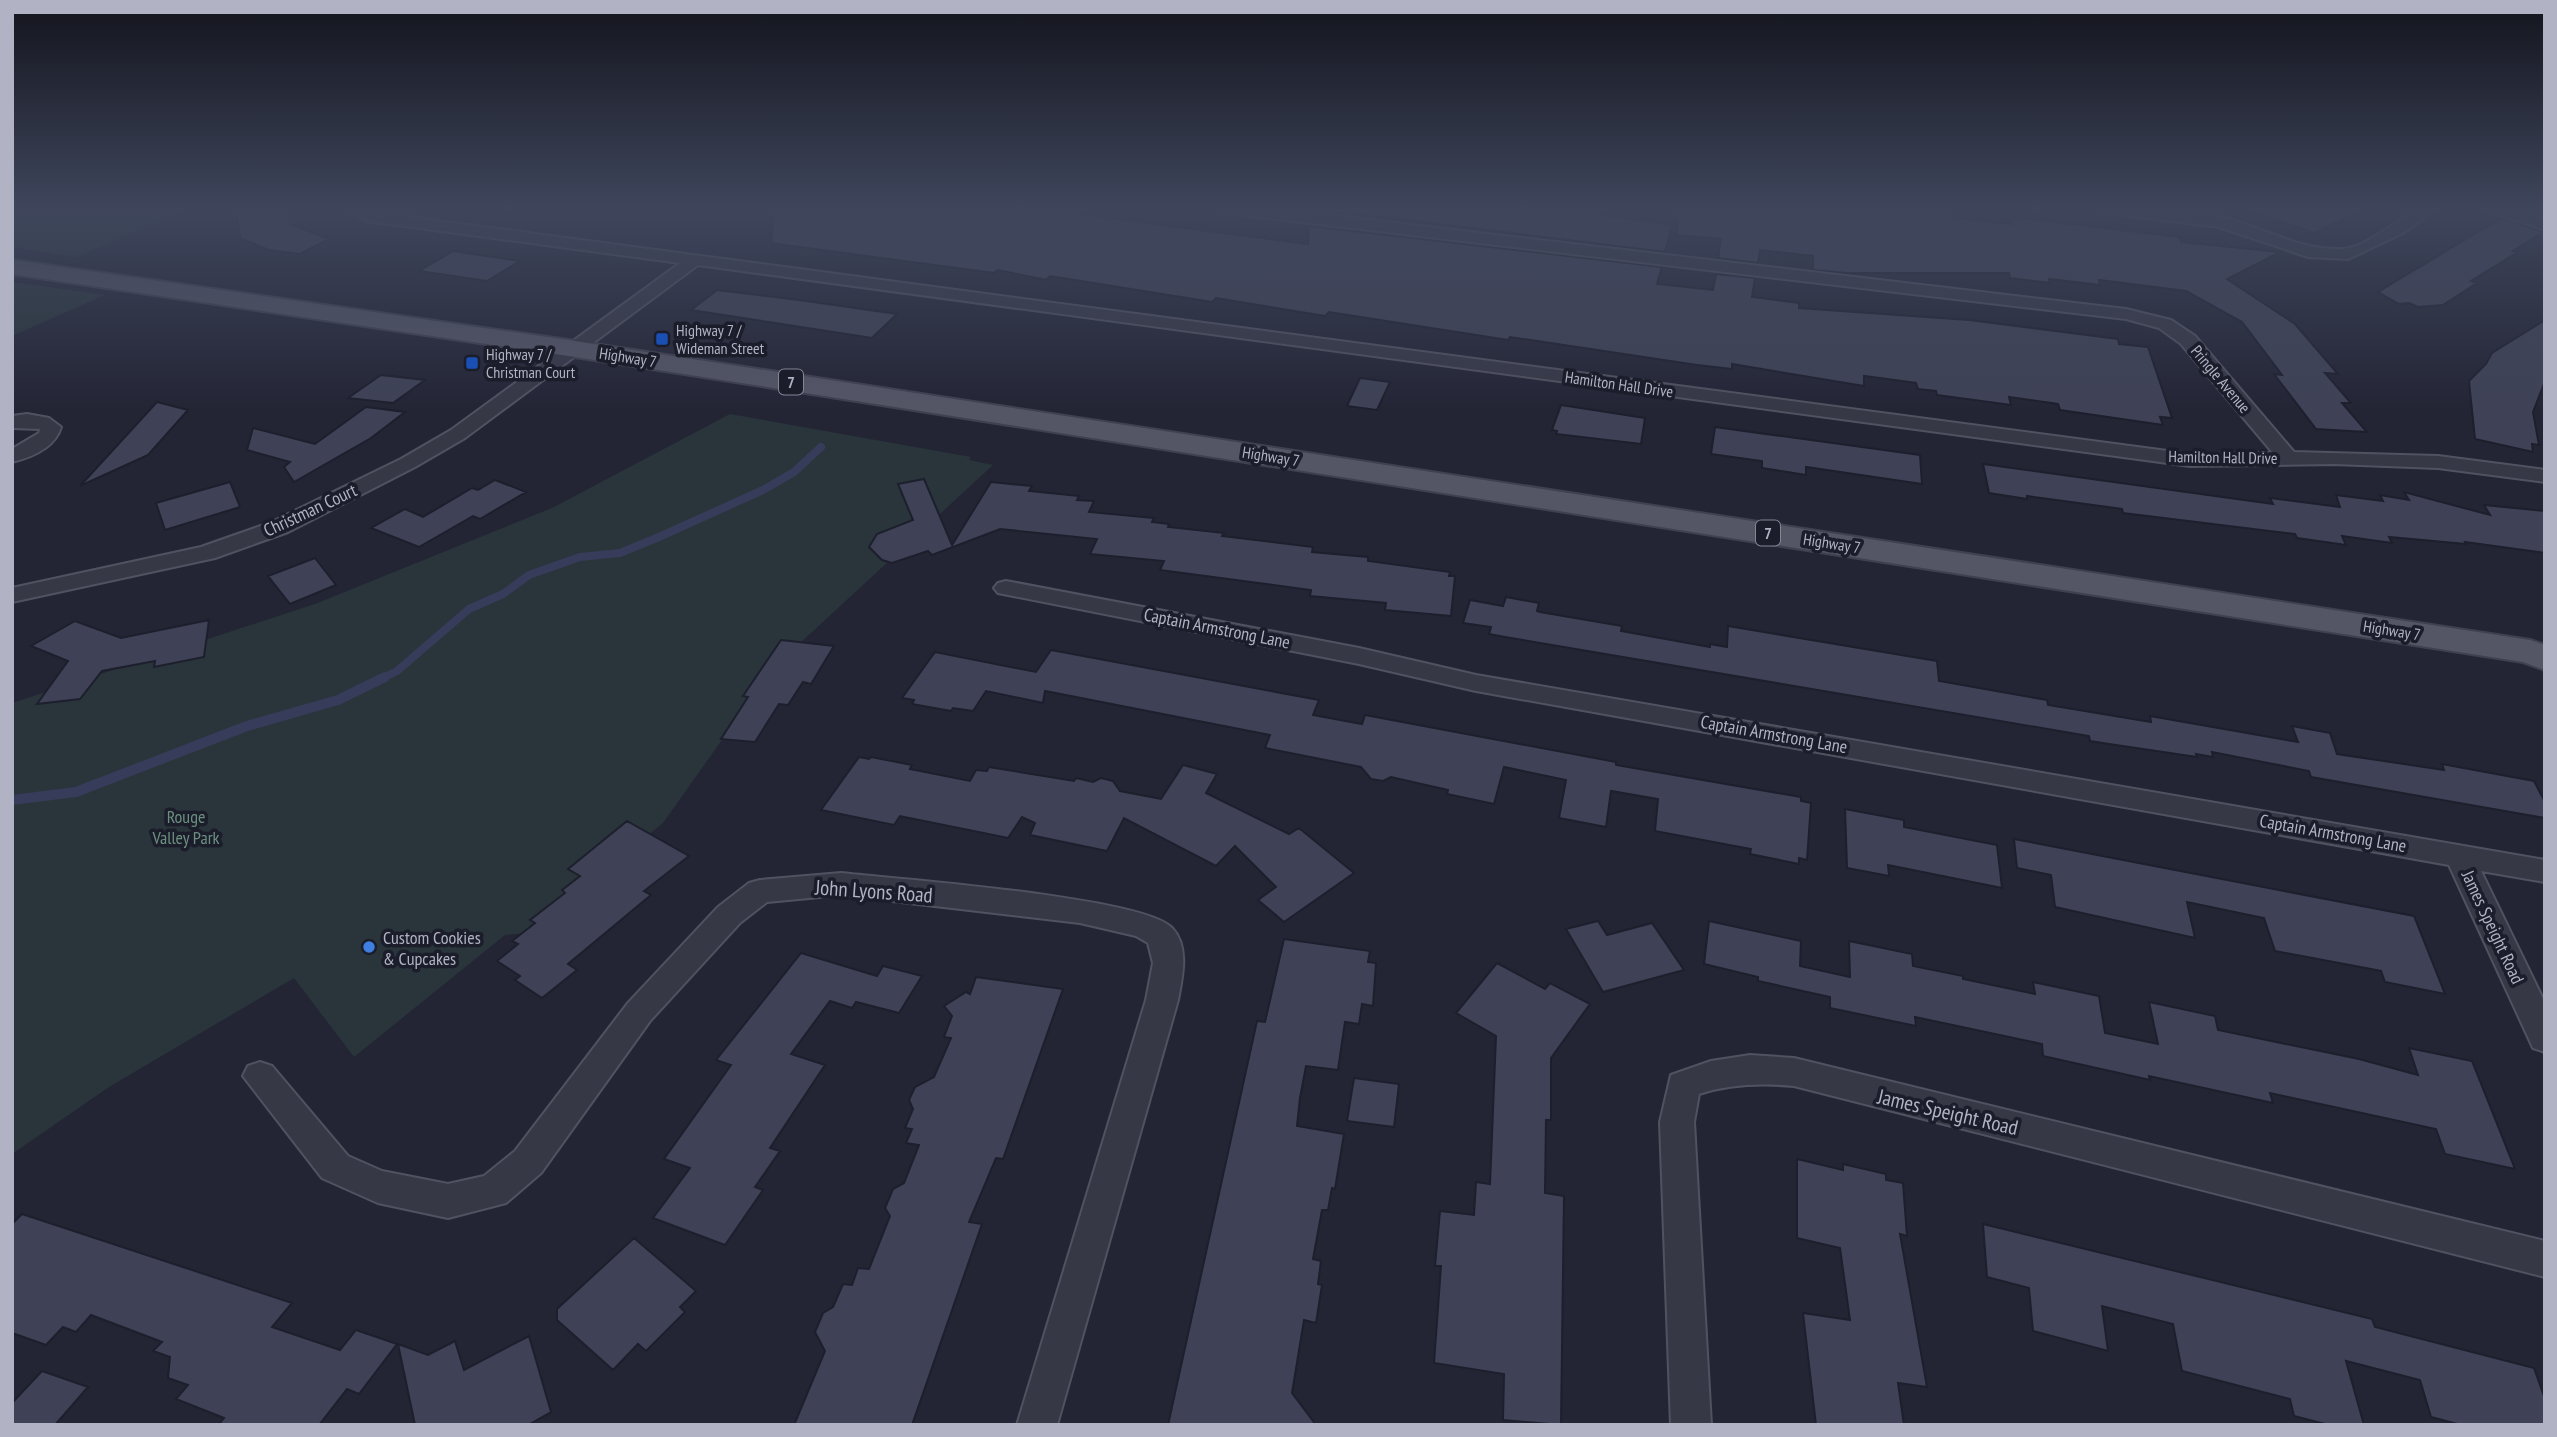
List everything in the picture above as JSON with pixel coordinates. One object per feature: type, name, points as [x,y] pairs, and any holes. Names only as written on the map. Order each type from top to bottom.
[{"type":"main road","name":"Highway 7","points":[[63,275],[575,349],[2540,652]]},
{"type":"street","name":"Christman Court","points":[[12,595],[207,553],[280,527],[408,463],[458,434],[675,275]]},
{"type":"street","name":"Hamilton Hall Drive","points":[[808,275],[2190,460],[2438,462],[2545,476]]},
{"type":"street","name":"Pringle Avenue","points":[[1794,275],[2126,314],[2165,324],[2188,340],[2289,459]]},
{"type":"street","points":[[12,422],[33,420],[45,422],[51,427],[50,434],[42,442],[12,456]]},
{"type":"street","name":"Captain Armstrong Lane","points":[[1006,588],[1359,656],[1476,682],[2545,871]]},
{"type":"street","name":"James Speight Road","points":[[2459,855],[2545,1038]]},
{"type":"street","name":"John Lyons Road","points":[[260,1076],[335,1167],[378,1187],[448,1201],[493,1191],[528,1162],[639,1012],[729,915],[760,891],[841,884],[1080,911],[1144,926],[1161,936],[1169,963],[1162,1000],[1037,1425]]},
{"type":"street","name":"James Speight Road","points":[[1691,1425],[1677,1122],[1683,1085],[1712,1073],[1752,1067],[1794,1072],[2545,1259]]},
{"type":"green space","points":[[12,282],[105,295],[12,336]]},
{"type":"green space","name":"Rouge Valley Park","points":[[730,414],[971,457],[969,460],[993,465],[773,668],[663,823],[526,933],[505,935],[354,1057],[294,978],[109,1087],[12,1154],[12,703],[315,604],[552,508]]},
{"type":"building","points":[[447,275],[497,275],[487,281]]},
{"type":"building","points":[[1022,275],[1660,275],[1657,284],[1713,290],[1716,275],[1755,278],[1752,297],[1799,303],[1799,308],[1969,320],[2118,339],[2119,344],[2148,347],[2172,418],[2160,417],[2163,425],[2060,410],[2058,404],[2009,397],[2011,405],[1937,395],[1936,391],[1918,389],[1916,383],[1864,376],[1864,386],[1732,364],[1732,369],[1697,365],[1510,337],[1508,340],[1329,312],[1325,316],[1216,298],[1212,302],[1050,276],[1046,280]]},
{"type":"building","points":[[2009,275],[2235,275],[2227,279],[2295,324],[2338,374],[2325,373],[2351,403],[2342,403],[2367,432],[2316,429],[2274,374],[2282,375],[2242,322],[2186,291],[2099,280],[2100,285],[2010,278]]},
{"type":"building","points":[[2406,275],[2481,275],[2471,281],[2477,283],[2443,305],[2418,307],[2409,303],[2399,304],[2378,292]]},
{"type":"building","points":[[717,290],[897,314],[872,338],[691,310]]},
{"type":"building","points":[[2545,320],[2545,381],[2533,412],[2539,445],[2532,444],[2533,452],[2475,439],[2469,381],[2486,364],[2492,353]]},
{"type":"building","points":[[381,375],[425,380],[393,403],[348,398]]},
{"type":"building","points":[[1360,378],[1390,382],[1377,410],[1347,406]]},
{"type":"building","points":[[157,402],[188,410],[148,455],[80,486]]},
{"type":"building","points":[[1561,405],[1645,418],[1641,444],[1556,434],[1557,431],[1552,430]]},
{"type":"building","points":[[366,407],[405,412],[371,438],[294,482],[284,467],[290,462],[247,450],[253,428],[315,444]]},
{"type":"building","points":[[1715,427],[1920,455],[1922,484],[1806,467],[1806,475],[1762,468],[1762,461],[1711,454]]},
{"type":"building","points":[[1983,464],[2273,504],[2270,498],[2340,507],[2336,495],[2383,501],[2380,495],[2409,500],[2404,492],[2490,515],[2484,505],[2545,511],[2545,553],[2465,542],[2466,544],[2389,537],[2392,543],[2342,536],[2346,545],[2297,538],[2295,534],[1989,493]]},
{"type":"building","points":[[924,479],[952,545],[991,482],[1032,486],[1029,491],[1079,496],[1077,500],[1094,501],[1089,512],[1154,518],[1152,522],[1169,524],[1168,527],[1313,547],[1312,552],[1368,557],[1368,561],[1450,572],[1449,576],[1455,576],[1451,616],[1385,610],[1386,603],[1310,596],[1311,590],[1160,570],[1164,561],[1090,554],[1097,539],[1000,529],[932,555],[928,551],[892,563],[882,560],[869,547],[877,534],[913,520],[898,484]]},
{"type":"building","points":[[495,480],[526,492],[480,519],[473,516],[419,547],[371,528],[405,509],[423,517],[472,488],[478,490]]},
{"type":"building","points":[[230,482],[240,507],[165,530],[156,503]]},
{"type":"building","points":[[315,558],[336,585],[290,604],[268,576]]},
{"type":"building","points":[[1506,597],[1539,603],[1537,611],[1540,612],[1622,626],[1621,631],[1710,647],[1710,644],[1727,647],[1728,626],[1937,661],[1939,681],[2047,700],[2048,705],[2151,722],[2150,716],[2298,742],[2292,726],[2330,733],[2337,754],[2444,770],[2442,764],[2534,781],[2545,802],[2545,818],[2311,777],[2309,771],[2212,752],[2213,757],[2196,754],[2197,757],[2090,741],[2089,736],[1505,637],[1489,634],[1491,627],[1463,623],[1470,600],[1503,606]]},
{"type":"building","points":[[209,620],[204,657],[154,667],[155,661],[102,671],[80,699],[37,704],[68,661],[31,646],[75,621],[121,638]]},
{"type":"building","points":[[781,640],[834,646],[811,684],[803,682],[788,705],[779,704],[755,742],[721,739],[748,697],[743,696]]},
{"type":"building","points":[[1051,650],[1319,700],[1313,715],[1362,724],[1365,715],[1616,762],[1616,765],[1801,797],[1801,801],[1811,803],[1807,860],[1799,858],[1799,864],[1750,854],[1751,849],[1655,831],[1658,799],[1611,791],[1606,827],[1559,818],[1566,780],[1504,767],[1494,804],[1447,794],[1448,790],[1391,777],[1383,781],[1371,779],[1361,767],[1265,748],[1270,735],[1045,691],[1043,703],[986,691],[973,711],[953,708],[951,711],[912,704],[914,700],[902,698],[935,652],[1036,672]]},
{"type":"building","points":[[859,757],[912,765],[910,769],[970,781],[976,770],[987,771],[989,767],[1074,781],[1076,778],[1093,782],[1101,778],[1113,781],[1120,791],[1161,799],[1183,765],[1217,774],[1206,793],[1289,834],[1299,828],[1354,873],[1284,922],[1258,900],[1276,887],[1235,846],[1216,866],[1124,818],[1107,851],[1030,835],[1035,823],[1022,817],[1008,838],[900,816],[894,825],[821,810]]},
{"type":"building","points":[[1845,809],[1904,820],[1904,827],[1997,845],[2002,888],[1888,865],[1889,876],[1847,868]]},
{"type":"building","points":[[627,821],[689,856],[644,891],[651,895],[568,964],[577,970],[542,998],[515,980],[520,976],[497,961],[518,944],[512,941],[535,923],[530,920],[565,893],[562,890],[580,876],[568,869]]},
{"type":"building","points":[[2014,839],[2414,916],[2445,994],[2385,982],[2381,971],[2275,951],[2264,918],[2187,902],[2195,938],[2055,907],[2051,875],[2017,868]]},
{"type":"building","points":[[1598,921],[1607,935],[1652,923],[1684,970],[1603,992],[1566,929]]},
{"type":"building","points":[[1709,921],[1801,941],[1800,966],[1850,977],[1849,941],[1912,954],[1913,966],[1963,976],[1963,979],[2035,994],[2033,982],[2099,996],[2105,1033],[2158,1044],[2149,1002],[2215,1016],[2218,1030],[2359,1059],[2418,1075],[2409,1048],[2472,1061],[2515,1169],[2445,1154],[2436,1129],[2270,1093],[2273,1103],[2149,1076],[2150,1080],[2043,1056],[2042,1044],[1915,1017],[1916,1026],[1830,1008],[1830,997],[1758,981],[1758,977],[1704,964]]},
{"type":"building","points":[[1284,939],[1370,951],[1368,962],[1376,963],[1373,1006],[1362,1004],[1359,1024],[1345,1022],[1338,1070],[1306,1066],[1300,1098],[1297,1126],[1344,1134],[1335,1189],[1332,1188],[1328,1210],[1322,1210],[1313,1259],[1321,1261],[1318,1284],[1322,1285],[1316,1323],[1304,1320],[1292,1393],[1316,1425],[1168,1425],[1257,1021],[1265,1022]]},
{"type":"building","points":[[801,953],[877,976],[883,966],[922,976],[899,1013],[856,1002],[852,1008],[830,1001],[791,1054],[825,1065],[770,1148],[780,1151],[755,1187],[763,1190],[725,1245],[653,1218],[690,1168],[664,1159],[731,1065],[716,1060]]},
{"type":"building","points":[[1497,963],[1545,989],[1550,983],[1590,1004],[1551,1058],[1551,1120],[1546,1120],[1545,1193],[1564,1196],[1561,1425],[1503,1420],[1504,1374],[1434,1363],[1441,1266],[1435,1266],[1440,1211],[1474,1215],[1476,1182],[1490,1184],[1496,1036],[1456,1013]]},
{"type":"building","points":[[976,977],[1063,989],[1003,1159],[996,1158],[969,1222],[982,1224],[912,1425],[794,1425],[825,1351],[815,1332],[823,1313],[833,1307],[843,1284],[852,1285],[858,1268],[869,1269],[890,1216],[885,1208],[893,1189],[904,1183],[919,1145],[906,1143],[912,1129],[905,1128],[913,1109],[909,1100],[915,1087],[934,1077],[951,1038],[944,1037],[952,1016],[944,1006],[966,992],[970,994]]},
{"type":"building","points":[[1354,1078],[1399,1084],[1394,1127],[1347,1121]]},
{"type":"building","points":[[1797,1159],[1843,1170],[1843,1164],[1886,1174],[1886,1180],[1903,1183],[1907,1236],[1900,1234],[1927,1387],[1898,1383],[1904,1425],[1816,1425],[1803,1313],[1850,1320],[1840,1248],[1797,1238]]},
{"type":"building","points":[[22,1214],[292,1303],[272,1327],[340,1350],[356,1330],[397,1344],[359,1394],[347,1389],[319,1425],[218,1425],[224,1418],[176,1399],[188,1385],[168,1378],[170,1357],[153,1351],[162,1342],[91,1315],[76,1332],[63,1327],[46,1345],[12,1333],[12,1224]]},
{"type":"building","points":[[1983,1224],[2372,1319],[2375,1327],[2534,1368],[2545,1399],[2545,1425],[2461,1425],[2431,1417],[2420,1380],[2346,1361],[2364,1425],[2329,1425],[2294,1416],[2290,1399],[2182,1371],[2173,1324],[2102,1306],[2108,1351],[2033,1331],[2029,1288],[1987,1277]]},
{"type":"building","points":[[634,1238],[696,1291],[680,1307],[685,1312],[646,1351],[638,1344],[613,1370],[557,1320],[557,1309]]},
{"type":"building","points":[[529,1336],[551,1412],[528,1425],[415,1425],[398,1344],[428,1355],[455,1341],[464,1370]]},
{"type":"building","points":[[42,1371],[88,1387],[55,1425],[12,1425],[12,1403]]},
{"type":"waterway","points":[[385,677],[397,671],[469,609],[503,594],[529,575],[580,557],[620,553],[659,537],[763,490],[794,472],[821,447]]},
{"type":"waterway","points":[[12,800],[76,792],[247,726],[338,700],[385,677]]},
{"type":"waterway","points":[[381,679],[385,677]]},
{"type":"place","name":"Highway 7 / Wideman Street","points":[[662,339]]},
{"type":"place","name":"Highway 7 / Christman Court","points":[[472,363]]},
{"type":"place","name":"Custom Cookies & Cupcakes","points":[[369,947]]}]
